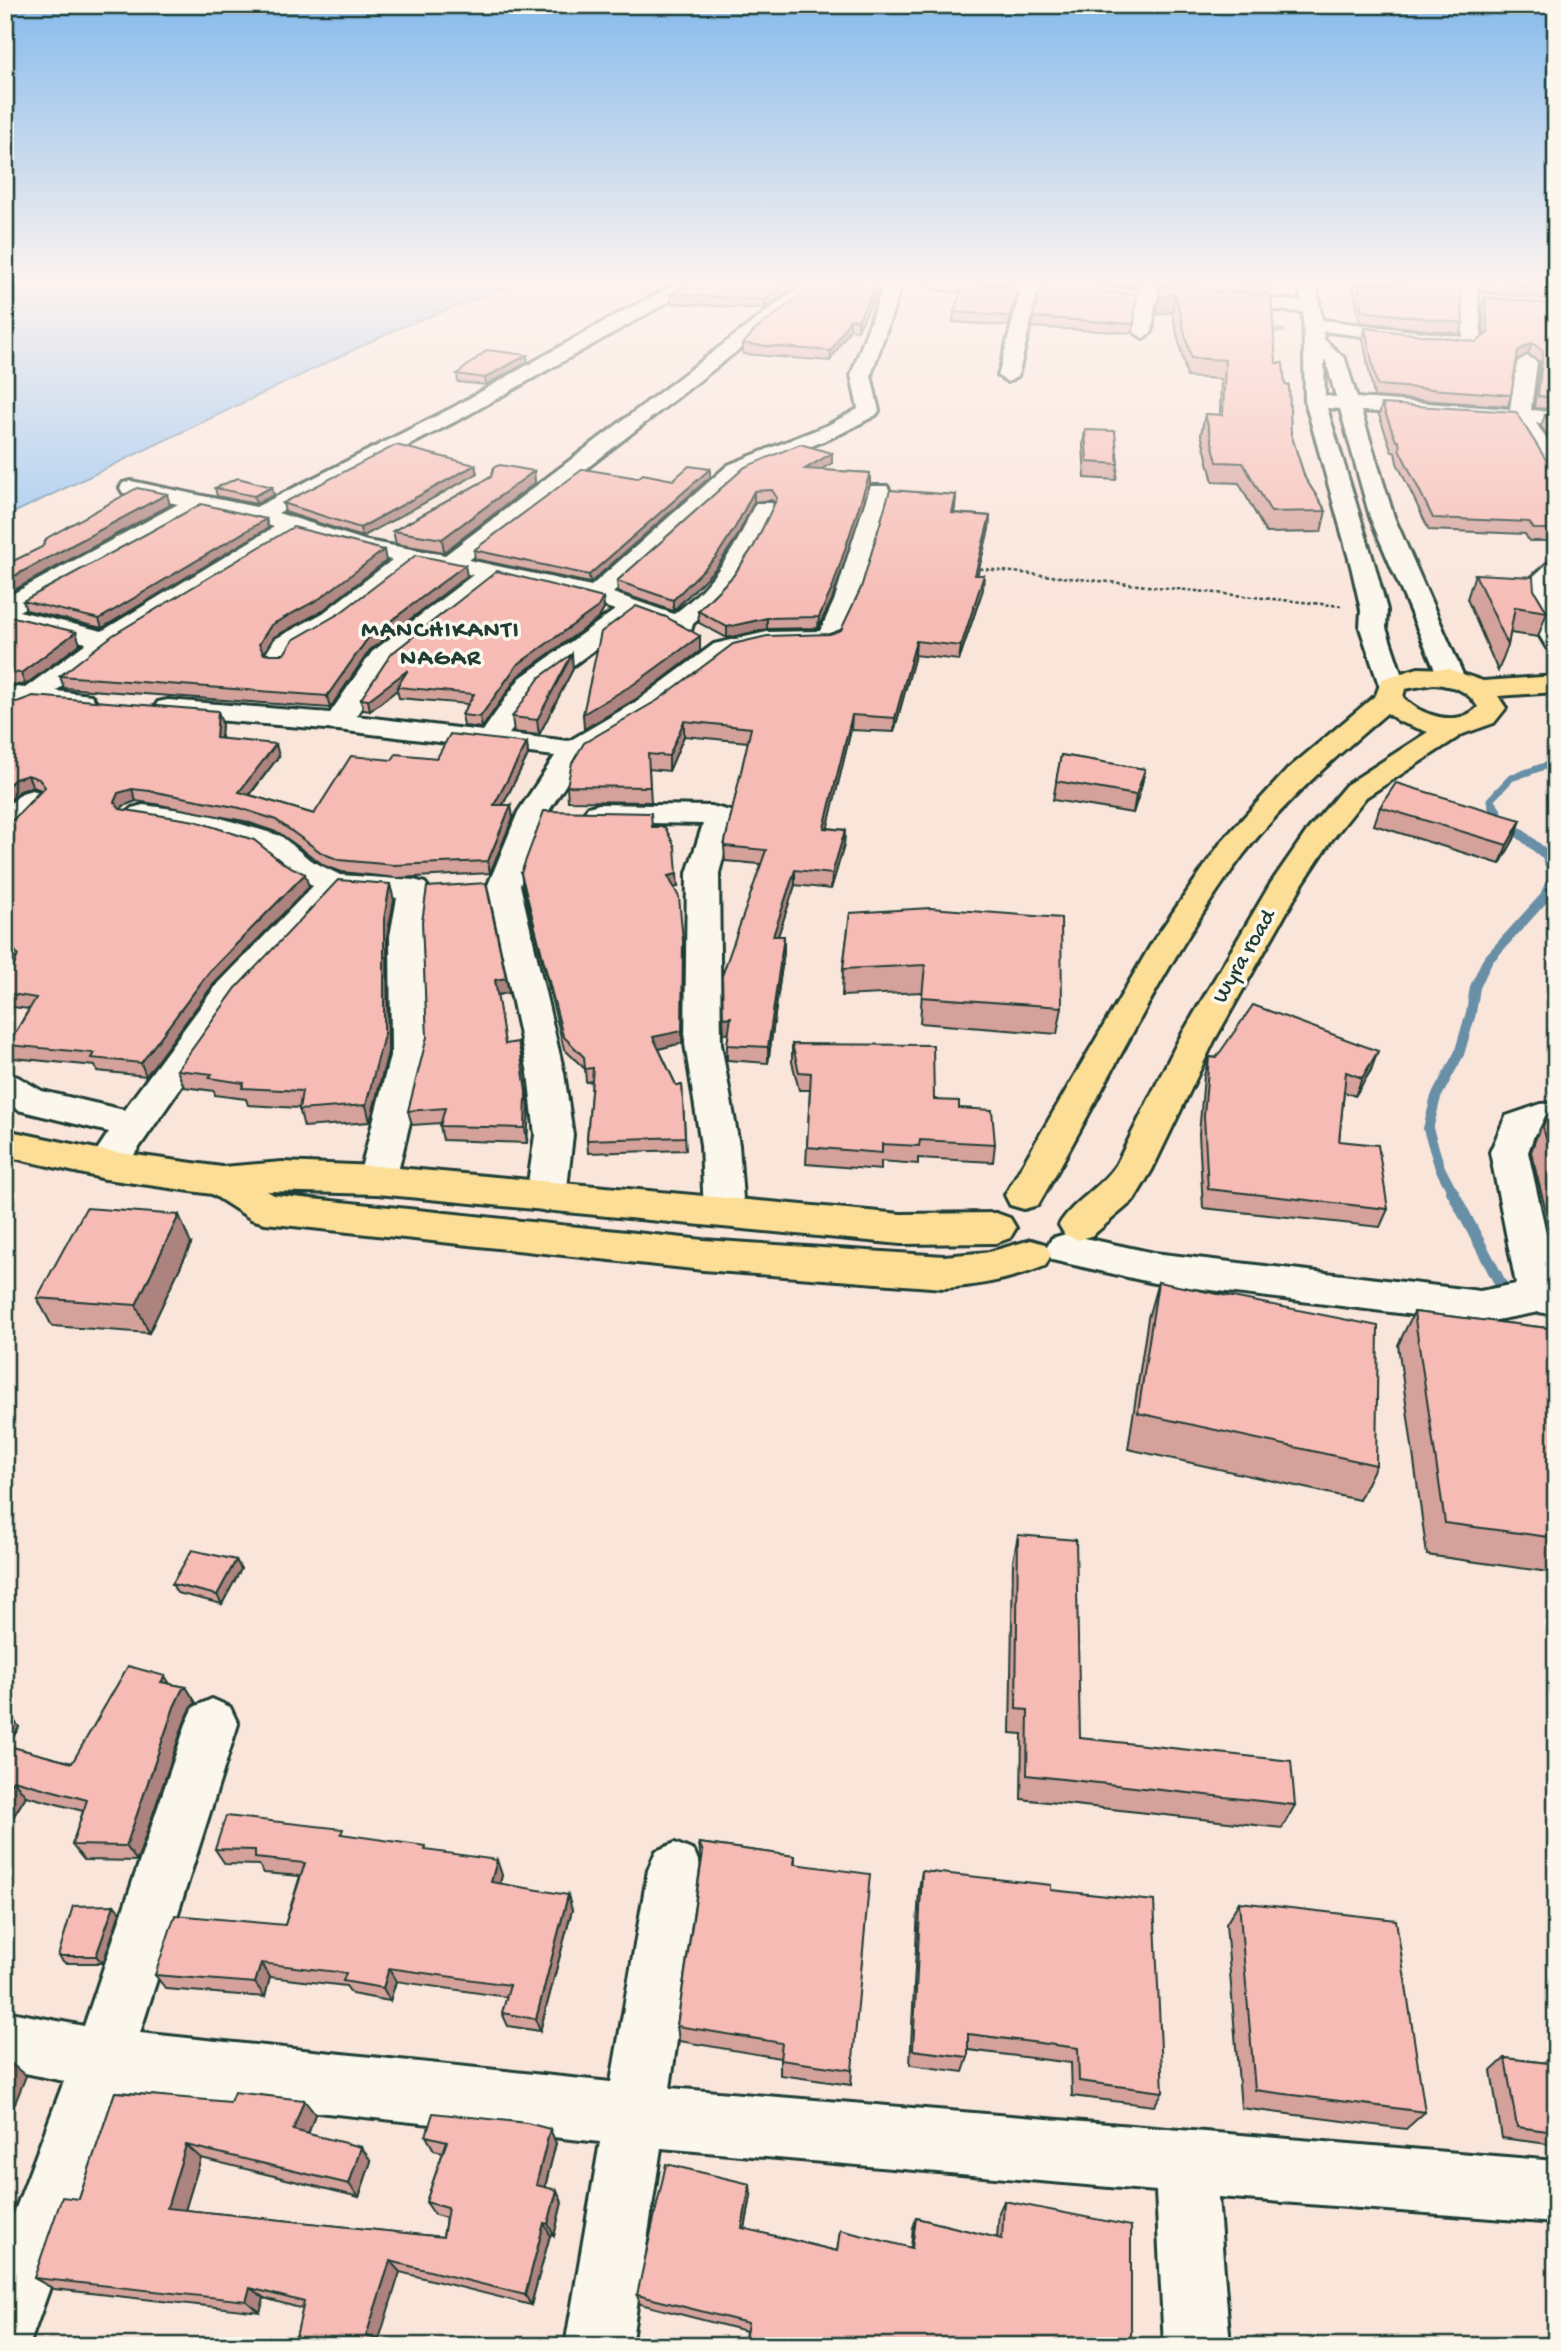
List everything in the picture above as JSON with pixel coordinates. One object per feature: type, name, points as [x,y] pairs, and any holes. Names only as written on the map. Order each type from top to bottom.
[{"type":"main road","points":[[1024,1195],[1185,918],[1235,846],[1269,804],[1402,679],[1417,676],[1452,679],[1477,689],[1488,698],[1492,708],[1472,722]]},
{"type":"main road","points":[[1477,689],[1556,684]]},
{"type":"main road","name":"Wyra road","points":[[1391,691],[1402,712],[1427,722],[1472,722],[1515,714]]},
{"type":"main road","name":"Wyra road","points":[[1059,1243],[1119,1190],[1133,1170],[1196,1041],[1287,883],[1318,837],[1356,791],[1472,722]]},
{"type":"main road","points":[[5,1143],[106,1165],[222,1181],[282,1176],[377,1181],[901,1229],[996,1228]]},
{"type":"main road","points":[[222,1181],[264,1209],[703,1255],[944,1272],[981,1271],[1006,1265],[1059,1243],[1073,1212],[1059,1201],[1042,1195],[1024,1195],[1007,1201],[997,1213],[996,1228],[1003,1240],[1015,1249],[1059,1243]]},
{"type":"street","points":[[259,514],[491,394]]},
{"type":"street","points":[[450,563],[670,394]]},
{"type":"street","points":[[596,595],[736,470],[835,429],[869,411],[865,394]]},
{"type":"street","points":[[1315,394],[1374,610],[1373,628],[1391,691]]},
{"type":"street","points":[[1344,394],[1382,517],[1452,679]]},
{"type":"street","points":[[1526,394],[1520,414],[1556,471]]},
{"type":"street","points":[[1315,401],[1556,418]]},
{"type":"street","points":[[131,488],[259,514],[365,548],[414,555],[596,595],[677,624],[723,650]]},
{"type":"street","points":[[546,1197],[554,1135],[546,1073],[491,886],[533,812],[574,750],[647,707],[723,650],[767,640],[830,638],[846,601],[879,491]]},
{"type":"street","points":[[5,608],[201,501]]},
{"type":"street","points":[[677,624],[694,613],[714,589],[757,531],[764,508]]},
{"type":"street","points":[[5,714],[18,696],[293,526]]},
{"type":"street","points":[[365,548],[400,528]]},
{"type":"street","points":[[277,657],[284,645],[332,618],[414,555]]},
{"type":"street","points":[[1556,569],[1538,583],[1540,614],[1556,642]]},
{"type":"street","points":[[338,722],[382,658],[492,571]]},
{"type":"street","points":[[491,740],[530,684],[635,608]]},
{"type":"street","points":[[5,615],[106,640]]},
{"type":"street","points":[[18,696],[101,703]]},
{"type":"street","points":[[142,706],[338,722],[574,750]]},
{"type":"street","points":[[5,825],[32,799]]},
{"type":"street","points":[[533,812],[719,817],[703,873],[703,1044],[720,1144],[724,1213]]},
{"type":"street","points":[[136,814],[204,822],[270,843],[299,867],[333,884],[427,889],[406,936],[409,1052],[377,1181]]},
{"type":"street","points":[[106,1165],[227,995],[333,884]]},
{"type":"street","points":[[5,1086],[31,1101],[133,1125]]},
{"type":"street","points":[[1059,1243],[1154,1268],[1480,1307],[1547,1298],[1510,1152],[1519,1125],[1541,1117],[1556,1116]]},
{"type":"street","points":[[5,2324],[102,2059],[212,1724]]},
{"type":"street","points":[[598,2346],[675,1870]]},
{"type":"street","points":[[5,2040],[102,2059],[634,2115],[1185,2164],[1556,2192]]},
{"type":"street","points":[[1185,2164],[1197,2346]]},
{"type":"path","points":[[973,568],[1374,610]]},
{"type":"water","points":[[5,394],[262,394],[5,517]]},
{"type":"building","points":[[1224,394],[1289,394],[1291,434],[1305,478],[1326,511],[1271,512],[1243,463],[1217,462],[1205,414],[1223,415]]},
{"type":"building","points":[[1538,394],[1556,394],[1556,398],[1538,396]]},
{"type":"building","points":[[1382,404],[1516,412],[1550,466],[1556,467],[1556,529],[1534,529],[1529,522],[1433,518],[1400,451],[1399,441],[1396,441]]},
{"type":"building","points":[[1545,415],[1556,415],[1556,431]]},
{"type":"building","points":[[1085,430],[1115,431],[1118,464],[1087,462]]},
{"type":"building","points":[[800,444],[832,453],[805,469],[870,473],[832,589],[819,617],[767,618],[727,627],[698,611],[733,576],[754,546],[777,498],[772,490],[754,491],[716,557],[673,600],[617,581],[745,467]]},
{"type":"building","points":[[396,445],[475,465],[360,528],[283,503]]},
{"type":"building","points":[[500,465],[534,471],[442,539],[393,531],[491,477],[494,467]]},
{"type":"building","points":[[689,466],[710,469],[589,575],[474,550],[583,469],[638,478],[643,474],[673,480]]},
{"type":"building","points":[[238,478],[272,487],[254,496],[215,488]]},
{"type":"building","points":[[137,488],[167,494],[5,581],[5,565],[42,547],[47,538]]},
{"type":"building","points":[[890,490],[956,495],[952,513],[990,516],[975,575],[984,575],[961,646],[916,641],[895,718],[852,715],[824,828],[845,830],[832,874],[795,870],[773,936],[784,936],[768,1047],[727,1045],[731,1017],[723,1018],[722,976],[766,850],[724,846],[751,728],[684,721],[669,756],[648,754],[650,787],[567,786],[572,763],[584,743],[658,700],[733,644],[767,636],[830,634],[841,630],[861,588]]},
{"type":"building","points":[[201,504],[266,519],[99,619],[23,601]]},
{"type":"building","points":[[293,527],[384,550],[319,599],[271,625],[259,644],[264,654],[284,654],[293,640],[340,613],[416,555],[465,565],[368,638],[327,696],[60,676],[113,635]]},
{"type":"building","points":[[497,571],[603,598],[598,607],[517,665],[480,717],[462,715],[474,694],[397,687],[408,670],[368,700],[361,699],[391,654]]},
{"type":"building","points":[[1475,574],[1533,577],[1534,590],[1547,612],[1515,607],[1508,645]]},
{"type":"building","points":[[636,606],[666,617],[700,636],[634,684],[583,714],[601,632]]},
{"type":"building","points":[[5,615],[76,632],[21,673],[5,672]]},
{"type":"building","points":[[572,654],[537,720],[512,717],[540,677]]},
{"type":"building","points":[[33,696],[218,711],[216,738],[276,744],[239,792],[314,814],[351,756],[392,760],[396,754],[437,758],[450,734],[527,743],[494,805],[511,805],[488,861],[394,865],[339,860],[322,853],[276,820],[240,808],[150,791],[132,789],[118,793],[114,802],[120,809],[195,821],[254,840],[283,863],[305,874],[209,972],[141,1063],[91,1058],[94,1053],[8,1045],[36,998],[5,993],[5,970],[14,966],[18,955],[12,947],[5,945],[5,822],[13,820],[45,787],[39,779],[28,775],[15,779],[5,788],[5,700],[17,702]]},
{"type":"building","points":[[1061,755],[1145,769],[1136,795],[1056,781]]},
{"type":"building","points":[[1396,783],[1521,820],[1507,845],[1380,807]]},
{"type":"building","points":[[544,811],[651,813],[652,827],[665,827],[675,847],[677,874],[668,876],[679,897],[683,941],[682,1031],[653,1037],[676,1085],[682,1085],[685,1137],[587,1140],[593,1068],[585,1069],[584,1057],[563,1036],[521,873]]},
{"type":"building","points":[[338,880],[390,884],[384,919],[384,1035],[366,1105],[299,1110],[302,1091],[242,1088],[244,1083],[209,1078],[212,1074],[177,1070],[236,988]]},
{"type":"building","points":[[486,883],[506,978],[495,980],[505,1044],[518,1042],[521,1055],[526,1092],[525,1128],[440,1126],[445,1108],[408,1111],[427,1037],[422,922],[427,887]]},
{"type":"building","points":[[930,908],[1061,918],[1062,1007],[922,997],[925,965],[843,969],[850,913]]},
{"type":"building","points":[[1253,1005],[1378,1051],[1362,1078],[1346,1072],[1339,1141],[1378,1145],[1388,1209],[1208,1189],[1204,1116],[1209,1057],[1216,1058]]},
{"type":"building","points":[[792,1044],[933,1045],[934,1100],[959,1101],[959,1108],[992,1110],[995,1144],[920,1140],[919,1146],[882,1144],[882,1153],[807,1147],[811,1073],[799,1072]]},
{"type":"building","points":[[1556,1108],[1556,1175],[1543,1127],[1549,1110]]},
{"type":"building","points":[[86,1208],[179,1215],[136,1305],[37,1298]]},
{"type":"building","points":[[1158,1282],[1378,1326],[1376,1465],[1138,1413]]},
{"type":"building","points":[[1414,1312],[1556,1329],[1556,1538],[1445,1523]]},
{"type":"building","points":[[1018,1535],[1076,1540],[1080,1738],[1291,1761],[1295,1805],[1027,1775],[1028,1710],[1016,1709]]},
{"type":"building","points":[[192,1550],[236,1560],[217,1595],[172,1584]]},
{"type":"building","points":[[128,1666],[165,1676],[161,1682],[186,1687],[174,1707],[126,1846],[72,1845],[87,1800],[13,1780],[5,1793],[5,1745],[72,1763]]},
{"type":"building","points":[[226,1816],[343,1829],[341,1834],[426,1846],[425,1850],[497,1860],[491,1882],[568,1895],[536,2019],[502,2013],[510,1985],[389,1968],[383,1988],[343,1981],[346,1973],[261,1963],[255,1983],[155,1975],[175,1915],[285,1925],[305,1863],[255,1858],[255,1850],[215,1849]]},
{"type":"building","points":[[699,1843],[795,1856],[794,1864],[870,1874],[852,2070],[780,2060],[782,2043],[677,2026],[703,1852]]},
{"type":"building","points":[[922,1871],[1051,1885],[1051,1890],[1154,1901],[1163,2092],[1079,2081],[1078,2048],[968,2034],[968,2057],[913,2050]]},
{"type":"building","points":[[1239,1902],[1396,1920],[1425,2112],[1255,2090]]},
{"type":"building","points":[[114,1905],[96,1956],[58,1956],[73,1906]]},
{"type":"building","points":[[1505,2058],[1556,2064],[1556,2132],[1517,2127]]},
{"type":"building","points":[[115,2092],[230,2102],[234,2092],[304,2100],[293,2130],[361,2147],[349,2184],[186,2145],[167,2208],[443,2237],[448,2208],[426,2202],[447,2141],[426,2136],[433,2113],[527,2123],[550,2129],[536,2185],[557,2190],[548,2224],[544,2223],[525,2295],[390,2261],[366,2336],[402,2346],[294,2346],[304,2302],[250,2288],[246,2301],[34,2278],[62,2197],[79,2199]]},
{"type":"building","points":[[666,2164],[750,2184],[742,2228],[837,2251],[840,2230],[912,2248],[916,2218],[1002,2239],[1004,2201],[1131,2226],[1131,2346],[1001,2346],[983,2342],[982,2346],[744,2346],[748,2323],[637,2295]]},
{"type":"waterway","points":[[1495,808],[1490,800],[1511,778],[1556,762]]},
{"type":"waterway","points":[[1453,1193],[1440,1168],[1428,1129],[1436,1097],[1459,1054],[1471,1013],[1475,987],[1487,961],[1544,898],[1554,875],[1546,855],[1500,817],[1493,806]]},
{"type":"waterway","points":[[1452,1191],[1506,1294]]},
{"type":"district","name":"MANCHIKANTI NAGAR","points":[[441,645]]}]
